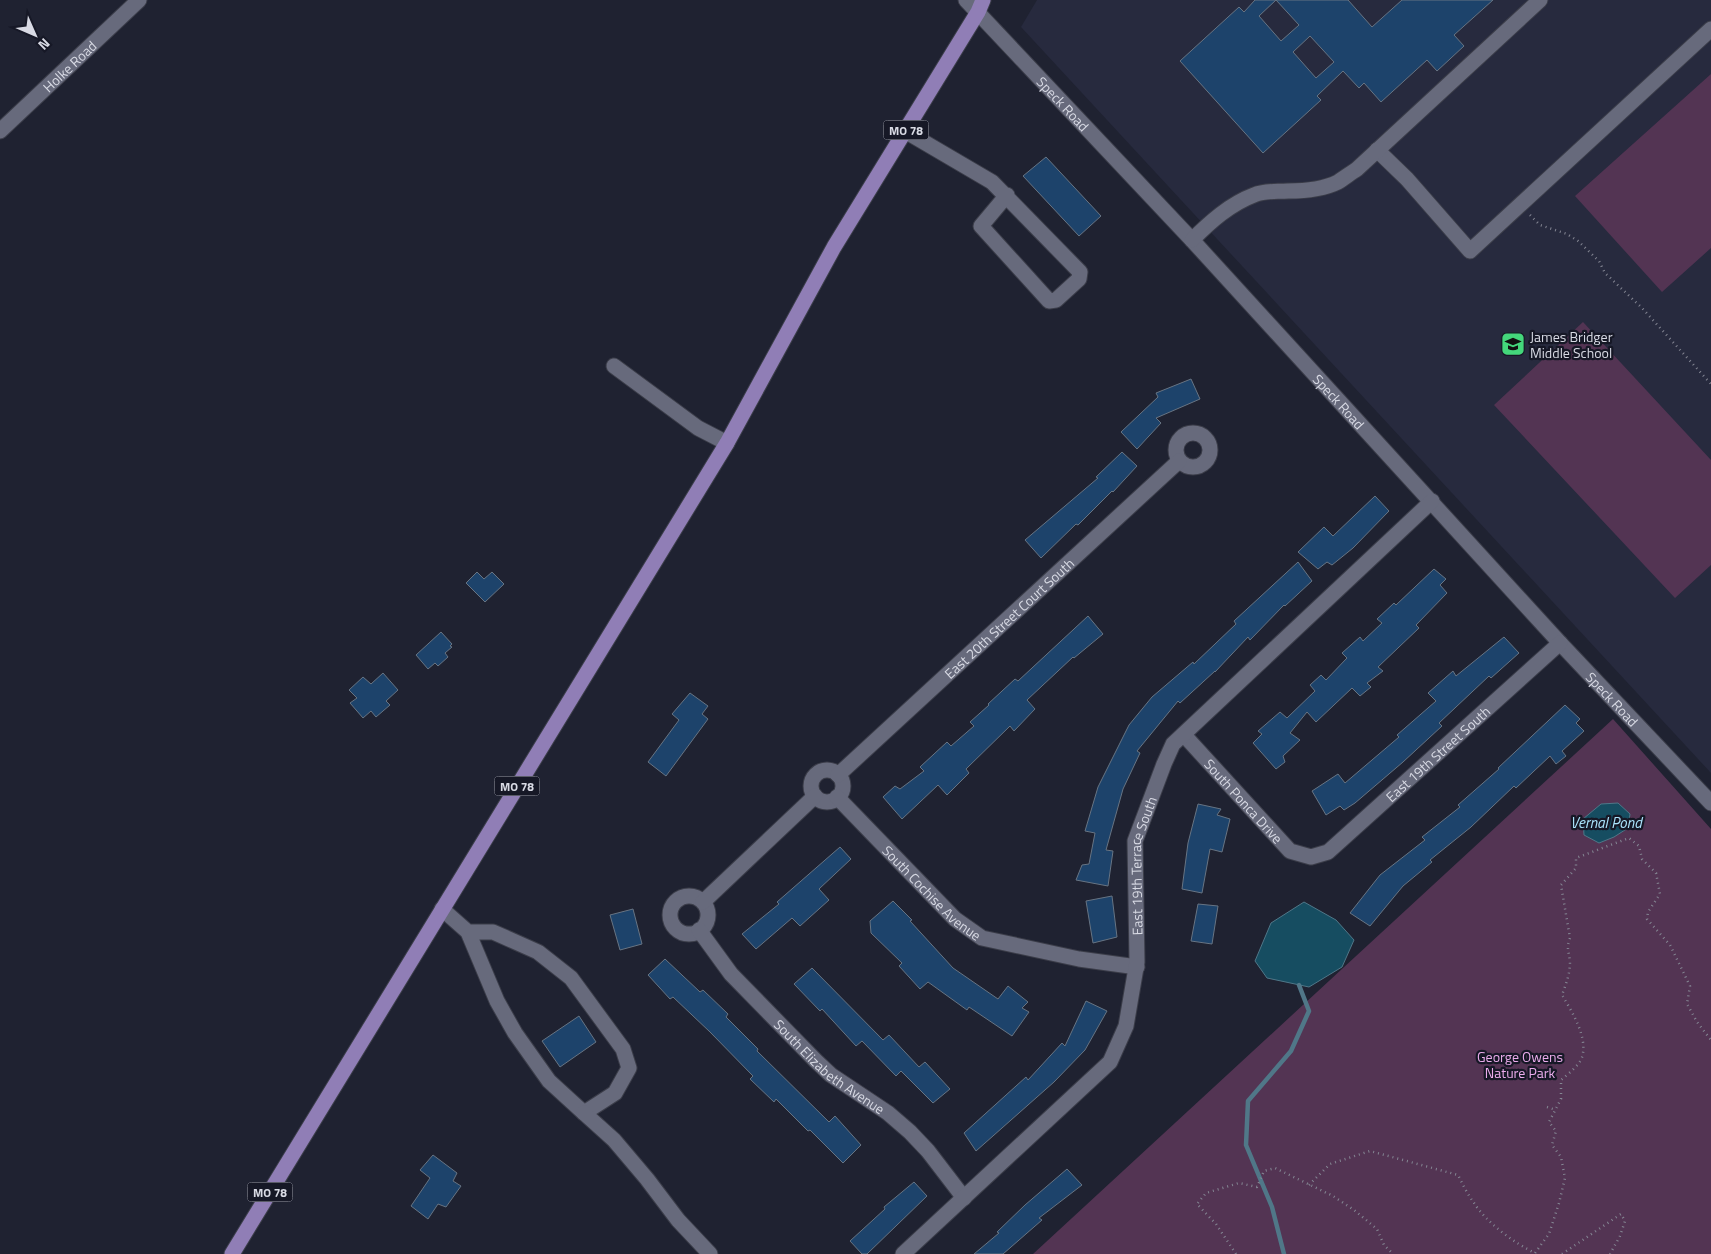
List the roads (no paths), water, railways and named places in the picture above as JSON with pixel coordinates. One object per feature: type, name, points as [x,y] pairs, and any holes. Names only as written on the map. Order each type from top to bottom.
[{"type":"main road","name":"MO 78","points":[[232,1254],[727,442],[834,248],[981,6],[988,0]]},
{"type":"street","name":"Holke Road","points":[[0,131],[139,0]]},
{"type":"street","name":"Speck Road","points":[[966,0],[981,6],[1560,644],[1711,803]]},
{"type":"street","points":[[1192,240],[1214,219],[1235,204],[1254,194],[1317,188],[1337,182],[1357,169],[1540,0]]},
{"type":"street","points":[[1377,150],[1407,179],[1470,251],[1711,29]]},
{"type":"street","points":[[905,132],[992,182],[1007,195],[1080,272],[1079,279],[1056,300],[1049,301],[981,226],[1007,195]]},
{"type":"street","points":[[614,366],[698,428],[727,442]]},
{"type":"street","name":"East 20th Street Court South","points":[[838,775],[1179,461]]},
{"type":"street","name":"East 19th Terrace South","points":[[903,1254],[1110,1062],[1126,1026],[1136,967],[1134,841],[1173,744],[1432,501]]},
{"type":"street","name":"East 19th Street South","points":[[1311,858],[1328,852],[1560,644]]},
{"type":"street","name":"South Ponca Drive","points":[[1184,735],[1290,851],[1311,858]]},
{"type":"street","points":[[829,770],[838,775],[842,789],[837,797],[824,801],[815,796],[812,792],[812,781],[818,772],[829,770]]},
{"type":"street","points":[[702,902],[815,796]]},
{"type":"street","name":"South Cochise Avenue","points":[[837,797],[955,919],[982,938],[1079,959],[1136,967]]},
{"type":"street","points":[[692,896],[702,902],[707,911],[707,917],[703,926],[699,930],[688,933],[678,930],[671,921],[670,910],[677,900],[681,897],[692,896]]},
{"type":"street","points":[[442,909],[468,932],[497,1001],[515,1033],[549,1081],[614,1140],[678,1220],[710,1254]]},
{"type":"street","name":"South Elizabeth Avenue","points":[[699,930],[731,974],[816,1060],[831,1075],[888,1114],[910,1132],[928,1151],[964,1198]]},
{"type":"street","points":[[468,932],[493,932],[538,952],[571,978],[623,1049],[629,1068],[615,1094],[584,1113]]},
{"type":"water","name":"Vernal Pond","points":[[1618,803],[1630,814],[1628,828],[1614,837],[1599,843],[1584,835],[1583,819],[1601,804]]},
{"type":"water","points":[[1304,902],[1336,920],[1354,940],[1342,967],[1309,987],[1267,978],[1255,961],[1271,923]]},
{"type":"waterway","points":[[1284,1254],[1272,1207],[1246,1145],[1248,1101],[1291,1051],[1309,1011],[1299,985]]},
{"type":"place","name":"James Bridger Middle School","points":[[1513,344]]},
{"type":"park label","name":"George Owens Nature Park","points":[[1520,1064]]}]
